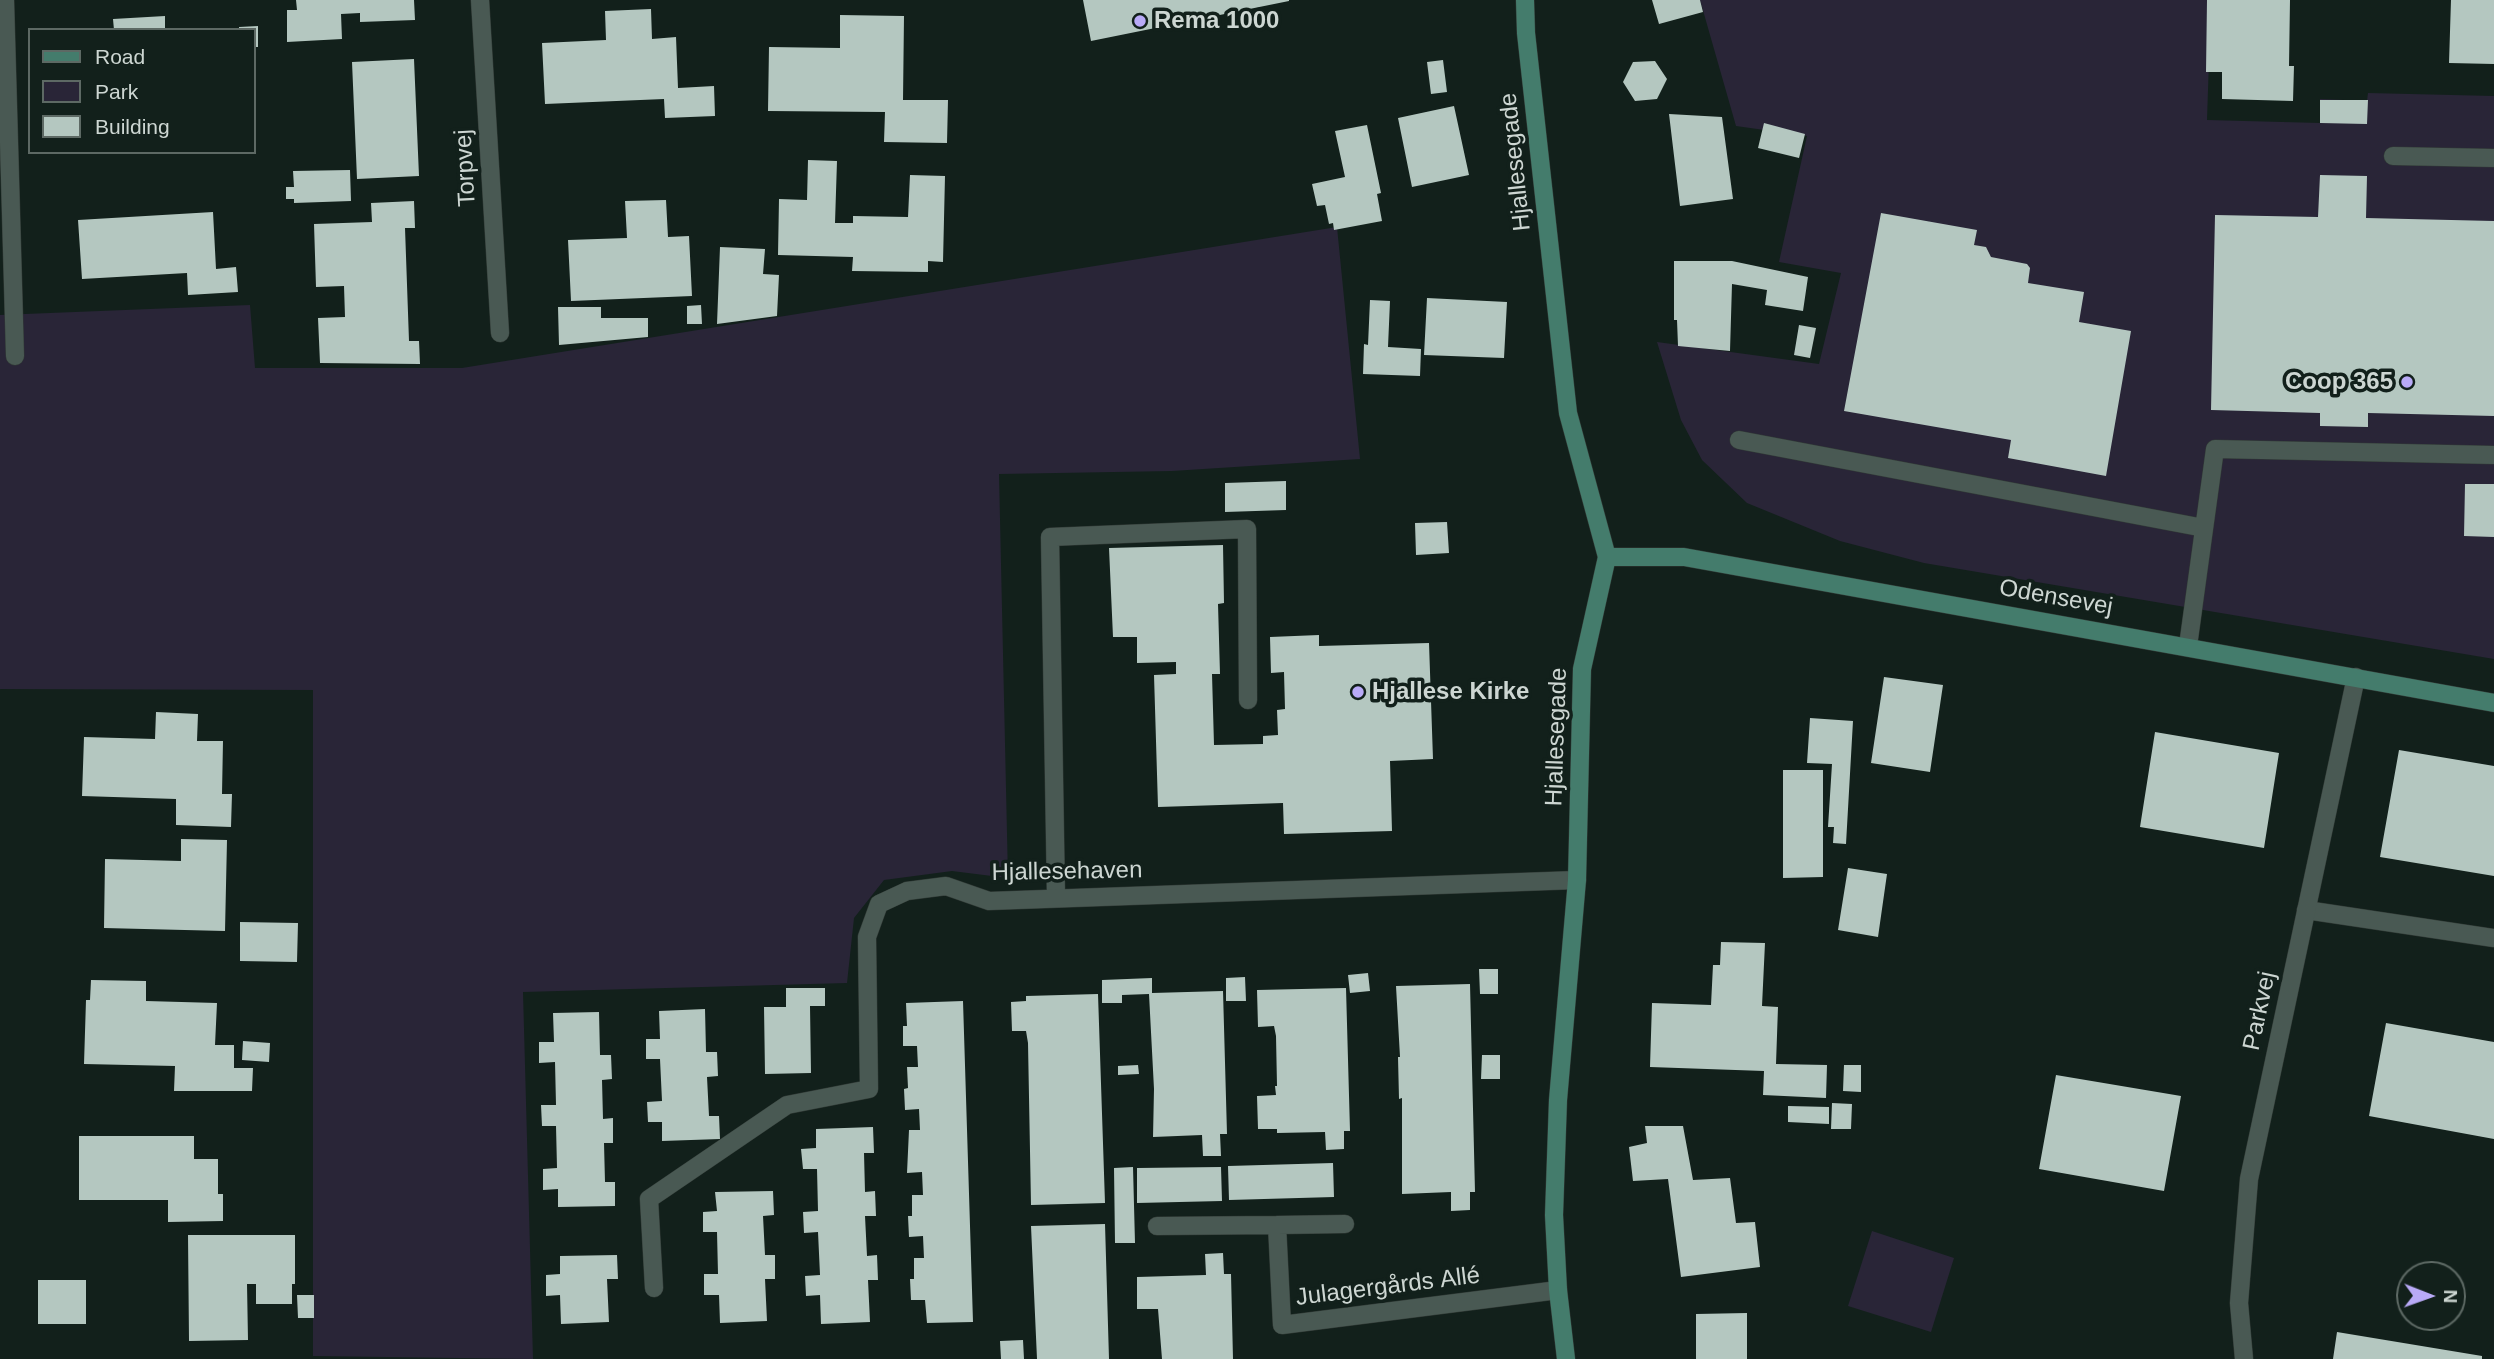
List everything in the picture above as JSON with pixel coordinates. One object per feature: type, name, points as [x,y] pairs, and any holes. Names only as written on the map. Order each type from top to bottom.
[{"type":"street","points":[[5,0],[15,356]]},
{"type":"street","name":"Torpvej","points":[[480,0],[500,333]]},
{"type":"street","name":"Hjallesegade","points":[[1525,0],[1526,33],[1567,413],[1607,557],[1582,669],[1577,880],[1558,1100],[1554,1215],[1558,1290],[1566,1359]]},
{"type":"street","points":[[2393,156],[2494,158]]},
{"type":"street","points":[[1739,440],[2204,528]]},
{"type":"street","points":[[2188,646],[2215,449],[2494,455]]},
{"type":"street","points":[[1056,897],[1050,537],[1247,529],[1248,700]]},
{"type":"street","name":"Odensevej","points":[[1607,557],[1684,557],[2494,703]]},
{"type":"street","name":"Parkvej","points":[[2244,1359],[2239,1303],[2249,1179],[2356,677]]},
{"type":"street","name":"Hjallesehaven","points":[[654,1288],[649,1199],[787,1105],[869,1090],[867,937],[879,904],[907,891],[946,886],[989,901],[1577,880]]},
{"type":"street","points":[[2306,910],[2494,939]]},
{"type":"street","points":[[1157,1226],[1345,1224]]},
{"type":"street","name":"Julagergårds Allé","points":[[1277,1225],[1282,1325],[1558,1290]]},
{"type":"green space","points":[[1700,0],[2211,0],[2207,120],[2320,123],[2320,99],[2367,101],[2368,93],[2494,96],[2494,659],[1924,563],[1840,541],[1747,503],[1702,460],[1681,420],[1657,342],[1819,364],[1841,273],[1779,262],[1807,136],[1736,126]]},
{"type":"green space","points":[[1337,227],[1360,459],[1172,471],[999,474],[1008,878],[952,871],[884,880],[854,918],[847,983],[523,992],[533,1359],[313,1356],[313,690],[0,689],[0,315],[250,305],[255,368],[462,368]]},
{"type":"green space","points":[[1872,1231],[1954,1258],[1931,1332],[1848,1306]]},
{"type":"building","points":[[296,0],[414,0],[415,20],[360,22],[360,13],[341,14],[342,39],[287,42],[287,10],[297,10]]},
{"type":"building","name":"Rema 1000","points":[[1083,0],[1289,0],[1289,1],[1091,41]]},
{"type":"building","points":[[1652,0],[1700,0],[1703,12],[1659,24]]},
{"type":"building","points":[[2207,0],[2290,0],[2289,66],[2294,66],[2293,101],[2222,99],[2222,72],[2206,72]]},
{"type":"building","points":[[2451,0],[2494,0],[2494,64],[2449,63]]},
{"type":"building","points":[[651,9],[652,39],[676,37],[678,88],[714,86],[715,116],[665,118],[664,99],[545,104],[542,43],[606,40],[605,11]]},
{"type":"building","points":[[840,15],[904,16],[903,100],[948,100],[947,143],[884,142],[885,112],[768,111],[769,47],[840,48]]},
{"type":"building","points":[[165,16],[165,28],[114,28],[113,19]]},
{"type":"building","points":[[258,26],[258,47],[256,28],[239,27]]},
{"type":"building","points":[[414,59],[419,176],[357,179],[352,62]]},
{"type":"building","points":[[1443,60],[1447,92],[1431,94],[1427,62]]},
{"type":"building","points":[[1655,61],[1667,79],[1657,99],[1635,101],[1623,82],[1633,62]]},
{"type":"building","points":[[2320,100],[2368,100],[2367,124],[2320,123]]},
{"type":"building","points":[[1454,106],[1469,175],[1412,187],[1398,118]]},
{"type":"building","points":[[1669,114],[1722,117],[1733,199],[1680,206]]},
{"type":"building","points":[[1764,123],[1805,134],[1799,158],[1758,148]]},
{"type":"building","points":[[1367,125],[1381,193],[1377,194],[1382,221],[1334,230],[1333,223],[1329,224],[1325,205],[1317,206],[1312,184],[1345,177],[1335,131]]},
{"type":"building","points":[[808,160],[837,161],[835,223],[853,223],[853,216],[908,217],[910,175],[945,176],[943,262],[928,261],[928,272],[852,271],[853,257],[778,255],[779,199],[807,200]]},
{"type":"building","points":[[350,170],[351,201],[294,203],[294,199],[286,199],[286,187],[294,187],[293,171]]},
{"type":"building","points":[[2320,175],[2367,176],[2366,218],[2494,221],[2494,416],[2368,413],[2368,427],[2320,426],[2320,413],[2211,410],[2215,215],[2318,217]]},
{"type":"building","points":[[666,200],[668,237],[689,236],[692,296],[571,301],[568,240],[627,238],[625,201]]},
{"type":"building","points":[[414,201],[415,228],[405,228],[409,341],[419,341],[420,364],[320,363],[318,318],[345,317],[344,286],[316,287],[314,224],[372,222],[371,203]]},
{"type":"building","points":[[213,212],[216,269],[236,267],[238,292],[188,295],[187,273],[82,279],[78,220]]},
{"type":"building","points":[[1881,213],[1977,230],[1974,245],[1986,247],[1991,257],[2027,264],[2030,268],[2028,283],[2084,292],[2079,322],[2131,331],[2106,476],[2008,458],[2011,440],[1844,411]]},
{"type":"building","points":[[720,247],[765,249],[763,274],[779,275],[777,316],[717,324]]},
{"type":"building","points":[[1674,261],[1732,261],[1808,277],[1803,311],[1765,305],[1767,290],[1732,284],[1730,351],[1678,346],[1677,320],[1674,320]]},
{"type":"building","points":[[1427,298],[1507,302],[1504,358],[1424,355]]},
{"type":"building","points":[[1370,300],[1390,301],[1388,347],[1421,349],[1420,376],[1363,374],[1364,344],[1368,345]]},
{"type":"building","points":[[701,305],[702,324],[687,324],[687,306]]},
{"type":"building","points":[[558,307],[601,307],[601,318],[648,318],[648,337],[559,345]]},
{"type":"building","points":[[1799,325],[1816,328],[1810,358],[1794,355]]},
{"type":"building","points":[[1286,481],[1286,510],[1225,512],[1225,483]]},
{"type":"building","points":[[2465,484],[2494,484],[2494,537],[2464,536]]},
{"type":"building","points":[[1447,522],[1449,553],[1416,555],[1415,523]]},
{"type":"building","name":"Hjallese Kirke","points":[[1223,545],[1224,603],[1218,604],[1220,674],[1212,674],[1214,745],[1263,744],[1263,736],[1278,735],[1277,710],[1285,709],[1284,672],[1271,673],[1270,637],[1319,635],[1319,646],[1429,643],[1433,759],[1390,761],[1392,831],[1284,834],[1283,803],[1158,807],[1154,675],[1176,674],[1176,662],[1137,663],[1137,637],[1113,637],[1109,548]]},
{"type":"building","points":[[1884,677],[1943,685],[1930,772],[1871,763]]},
{"type":"building","points":[[156,712],[198,714],[197,741],[223,741],[222,794],[232,794],[231,827],[176,825],[176,799],[82,796],[84,737],[155,739]]},
{"type":"building","points":[[1810,718],[1853,721],[1846,844],[1833,843],[1834,827],[1828,827],[1832,764],[1807,763]]},
{"type":"building","points":[[2155,732],[2279,753],[2264,848],[2140,827]]},
{"type":"building","points":[[2399,750],[2494,766],[2494,876],[2380,857]]},
{"type":"building","points":[[1783,770],[1823,770],[1823,877],[1783,878]]},
{"type":"building","points":[[181,839],[227,840],[225,931],[104,928],[105,859],[181,861]]},
{"type":"building","points":[[1848,868],[1887,874],[1878,937],[1838,930]]},
{"type":"building","points":[[240,922],[298,923],[297,962],[240,961]]},
{"type":"building","points":[[1721,942],[1765,943],[1762,1006],[1778,1007],[1776,1064],[1827,1065],[1826,1098],[1763,1095],[1764,1071],[1650,1067],[1652,1003],[1711,1005],[1713,965],[1720,965]]},
{"type":"building","points":[[1479,969],[1498,969],[1498,994],[1480,994]]},
{"type":"building","points":[[1368,973],[1370,991],[1350,993],[1348,975]]},
{"type":"building","points":[[1245,977],[1246,1001],[1226,1001],[1226,978]]},
{"type":"building","points":[[1152,978],[1152,993],[1223,991],[1227,1134],[1220,1134],[1221,1156],[1203,1156],[1202,1135],[1153,1137],[1154,1089],[1149,994],[1122,995],[1122,1003],[1102,1003],[1102,980]]},
{"type":"building","points":[[91,980],[146,981],[146,1001],[217,1003],[215,1045],[234,1045],[234,1068],[253,1068],[252,1091],[174,1091],[175,1066],[84,1064],[86,1000],[90,1000]]},
{"type":"building","points":[[1470,984],[1475,1192],[1470,1192],[1470,1210],[1451,1211],[1451,1192],[1402,1194],[1402,1098],[1399,1099],[1400,1057],[1396,986]]},
{"type":"building","points":[[786,988],[825,988],[825,1006],[810,1006],[811,1073],[765,1074],[764,1007],[786,1007]]},
{"type":"building","points":[[1346,988],[1350,1131],[1344,1131],[1344,1149],[1326,1150],[1325,1132],[1277,1133],[1277,1129],[1258,1129],[1257,1096],[1276,1095],[1277,1086],[1274,1026],[1258,1027],[1257,990]]},
{"type":"building","points":[[1098,994],[1105,1203],[1031,1205],[1028,1043],[1026,1031],[1012,1031],[1011,1002],[1026,1001],[1026,996]]},
{"type":"building","points":[[963,1001],[973,1322],[927,1323],[925,1300],[911,1300],[910,1279],[914,1279],[914,1258],[924,1258],[923,1236],[909,1237],[908,1216],[912,1216],[912,1195],[923,1195],[922,1172],[907,1173],[909,1130],[920,1130],[919,1109],[905,1110],[907,1067],[918,1067],[917,1046],[903,1046],[903,1026],[907,1026],[906,1003]]},
{"type":"building","points":[[705,1009],[706,1052],[717,1052],[718,1076],[707,1077],[709,1116],[719,1116],[720,1139],[662,1141],[662,1122],[648,1122],[647,1102],[662,1101],[660,1059],[646,1059],[646,1039],[660,1039],[659,1011]]},
{"type":"building","points":[[599,1012],[600,1055],[611,1055],[612,1079],[602,1080],[603,1119],[613,1118],[613,1143],[604,1143],[605,1182],[615,1182],[615,1206],[558,1207],[558,1189],[543,1190],[543,1169],[557,1168],[556,1126],[542,1126],[541,1105],[556,1105],[555,1062],[539,1063],[539,1042],[554,1042],[553,1013]]},
{"type":"building","points":[[2386,1023],[2494,1042],[2494,1139],[2369,1116]]},
{"type":"building","points":[[243,1041],[270,1043],[269,1062],[242,1060]]},
{"type":"building","points":[[1482,1055],[1500,1055],[1500,1079],[1481,1079]]},
{"type":"building","points":[[1138,1065],[1139,1074],[1118,1075],[1118,1066]]},
{"type":"building","points":[[1844,1065],[1861,1065],[1861,1092],[1843,1091]]},
{"type":"building","points":[[2056,1075],[2181,1096],[2164,1191],[2039,1169]]},
{"type":"building","points":[[1832,1103],[1852,1104],[1851,1129],[1831,1129]]},
{"type":"building","points":[[1788,1106],[1829,1107],[1829,1124],[1788,1122]]},
{"type":"building","points":[[1645,1126],[1683,1126],[1693,1180],[1730,1178],[1736,1223],[1755,1222],[1760,1267],[1681,1277],[1668,1179],[1633,1181],[1629,1147],[1647,1143]]},
{"type":"building","points":[[873,1127],[874,1153],[864,1153],[865,1192],[875,1191],[876,1216],[865,1216],[867,1256],[877,1255],[878,1280],[868,1280],[870,1322],[821,1324],[820,1295],[806,1296],[805,1276],[820,1275],[818,1232],[804,1233],[803,1212],[818,1211],[817,1169],[803,1169],[801,1149],[816,1148],[816,1129]]},
{"type":"building","points":[[79,1136],[194,1136],[194,1159],[218,1159],[218,1194],[223,1194],[223,1221],[168,1222],[168,1200],[79,1200]]},
{"type":"building","points":[[1333,1163],[1334,1197],[1229,1200],[1228,1166]]},
{"type":"building","points":[[1133,1167],[1135,1243],[1115,1243],[1114,1168]]},
{"type":"building","points":[[1221,1167],[1222,1201],[1137,1203],[1137,1168]]},
{"type":"building","points":[[773,1191],[774,1215],[763,1216],[765,1255],[775,1255],[775,1279],[765,1279],[767,1321],[720,1323],[719,1295],[704,1295],[704,1274],[718,1274],[717,1232],[703,1232],[703,1212],[717,1211],[715,1192]]},
{"type":"building","points":[[1105,1224],[1109,1359],[1037,1359],[1031,1226]]},
{"type":"building","points":[[188,1235],[295,1235],[295,1284],[292,1284],[292,1304],[256,1304],[256,1284],[247,1284],[248,1340],[189,1341]]},
{"type":"building","points":[[1223,1253],[1224,1274],[1231,1274],[1233,1359],[1162,1359],[1158,1309],[1137,1309],[1137,1277],[1206,1275],[1205,1254]]},
{"type":"building","points":[[617,1255],[618,1279],[607,1279],[609,1322],[561,1324],[560,1295],[546,1296],[546,1275],[560,1274],[560,1256]]},
{"type":"building","points":[[38,1280],[86,1280],[86,1324],[38,1324]]},
{"type":"building","points":[[297,1295],[314,1295],[314,1318],[298,1318]]},
{"type":"building","points":[[1747,1313],[1747,1359],[1696,1359],[1696,1314]]},
{"type":"building","points":[[2337,1332],[2482,1356],[2482,1359],[2333,1359]]},
{"type":"building","points":[[1023,1340],[1024,1359],[1001,1359],[1000,1341]]},
{"type":"place","name":"Rema 1000","points":[[1140,21]]},
{"type":"place","name":"Coop 365","points":[[2407,382]]},
{"type":"place","name":"Hjallese Kirke","points":[[1358,692]]}]
